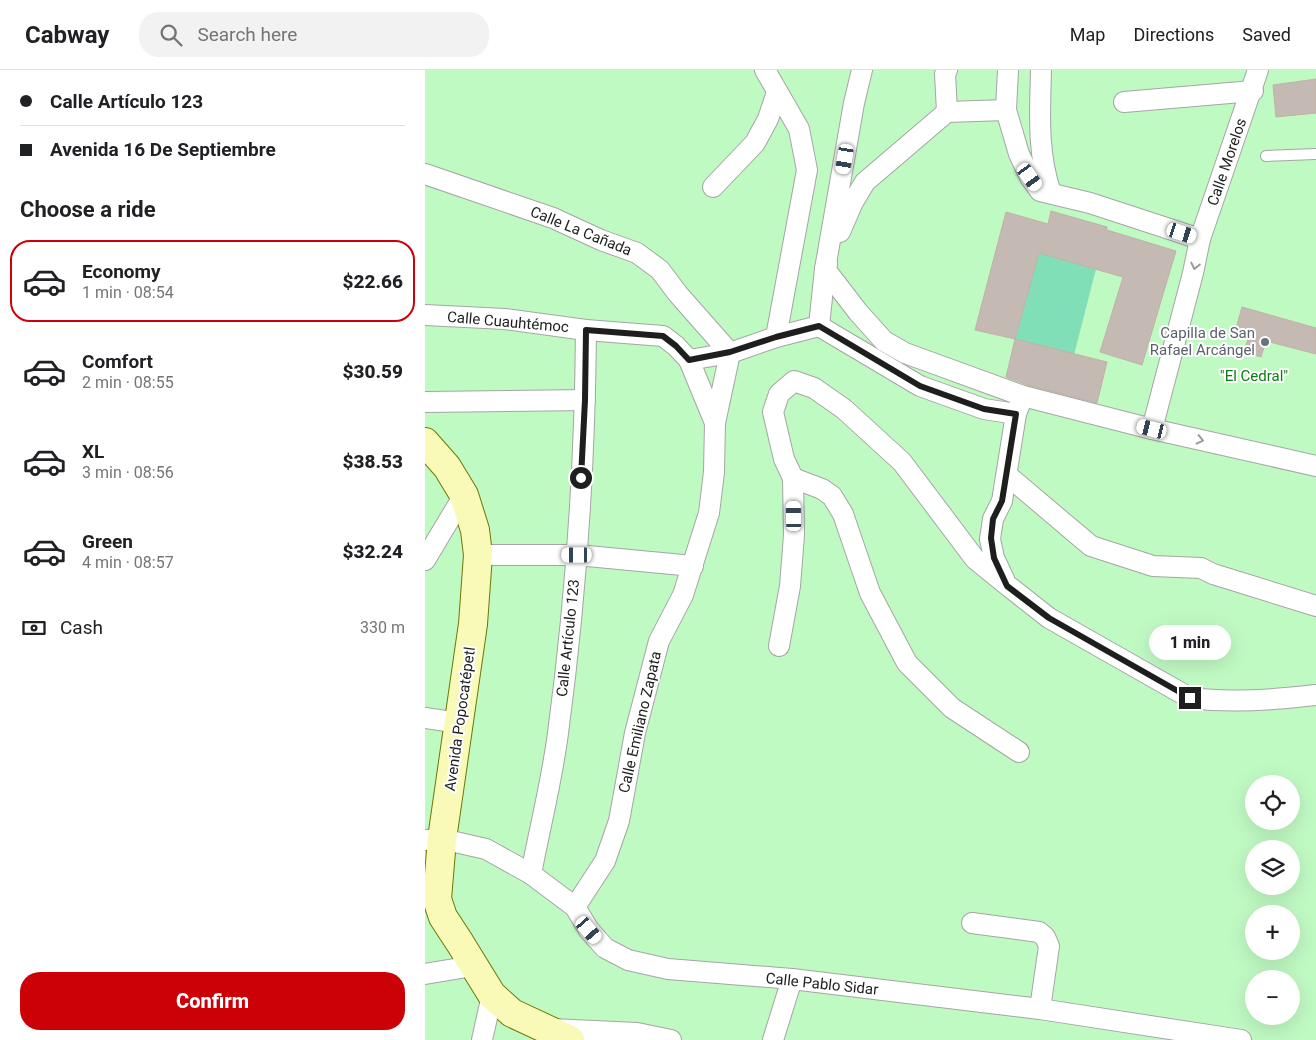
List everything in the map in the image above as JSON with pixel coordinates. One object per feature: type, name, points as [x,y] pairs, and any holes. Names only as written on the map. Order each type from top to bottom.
[{"type":"street","points":[[765,70],[799,130],[807,170],[776,337]]},
{"type":"street","points":[[819,326],[825,269],[854,103],[862,70]]},
{"type":"street","points":[[947,70],[945,74],[947,112]]},
{"type":"street","points":[[1007,70],[1006,110],[1019,154],[1030,177],[1040,191],[1090,203],[1200,239]]},
{"type":"street","points":[[1041,70],[1040,142],[1044,174],[1051,193]]},
{"type":"street","name":"Calle Morelos","points":[[1152,429],[1193,273],[1200,239],[1259,70]]},
{"type":"street","points":[[1124,102],[1253,90]]},
{"type":"street","points":[[713,187],[755,143],[768,119],[777,92]]},
{"type":"street","points":[[825,269],[853,202],[865,182],[947,112],[1006,110]]},
{"type":"street","name":"Calle La Cañada","points":[[425,174],[553,218],[601,240],[637,253],[660,270],[678,294],[730,352]]},
{"type":"street","points":[[825,269],[858,312],[884,341],[905,353],[1019,405],[1152,429],[1316,466]]},
{"type":"street","name":"Calle Cuauhtémoc","points":[[425,315],[505,318],[586,330],[663,336],[689,360]]},
{"type":"street","points":[[689,360],[730,352],[819,326],[920,386],[984,409],[1019,405]]},
{"type":"street","name":"Calle Artículo 123","points":[[531,874],[558,734],[577,555],[585,400],[586,330]]},
{"type":"street","points":[[715,423],[730,352]]},
{"type":"street","name":"Calle Emiliano Zapata","points":[[575,907],[605,861],[619,821],[635,733],[659,641],[683,595],[709,512],[714,472],[715,423],[689,360]]},
{"type":"street","points":[[779,646],[790,586],[794,535],[793,478],[784,459],[773,412],[779,394],[794,382],[814,388],[844,409],[902,462],[975,559],[1049,618],[1190,698],[1214,701],[1316,695]]},
{"type":"street","points":[[425,402],[585,400]]},
{"type":"street","points":[[1007,586],[994,558],[991,538],[993,519],[1002,501],[1019,405]]},
{"type":"street","name":"Avenida Popocatépetl","points":[[425,442],[447,467],[464,495],[475,530],[478,555],[473,624],[459,724],[434,839],[437,899],[443,917],[492,995],[512,1013],[559,1034]]},
{"type":"street","points":[[1007,475],[1091,546],[1153,566],[1201,568],[1213,574],[1316,606]]},
{"type":"street","points":[[793,478],[822,489],[832,496],[843,514],[870,593],[907,663],[952,708],[1019,752]]},
{"type":"street","points":[[425,560],[464,495]]},
{"type":"street","points":[[478,555],[577,555],[693,566]]},
{"type":"street","points":[[1289,698],[1316,709]]},
{"type":"street","points":[[425,718],[459,724]]},
{"type":"street","name":"Calle Pablo Sidar","points":[[434,839],[486,849],[531,874],[575,907],[589,930],[605,948],[628,960],[668,969],[792,979],[1040,1009],[1181,1036],[1241,1040]]},
{"type":"street","points":[[972,923],[1039,932],[1045,937],[1049,946],[1040,1009]]},
{"type":"street","points":[[425,974],[473,966]]},
{"type":"street","points":[[773,1040],[792,979]]},
{"type":"street","points":[[482,1040],[492,995]]},
{"type":"street","points":[[559,1034],[637,1033],[671,1040]]},
{"type":"lane","points":[[1266,156],[1316,154]]},
{"type":"green space","name":"\"El Cedral\"","points":[[425,70],[1316,70],[1316,1040],[425,1040]]},
{"type":"green space","points":[[1039,253],[1096,269],[1074,355],[1015,339]]},
{"type":"building","points":[[1316,79],[1316,113],[1276,117],[1273,85]]},
{"type":"building","points":[[1051,211],[1107,227],[1107,230],[1176,251],[1142,365],[1100,352],[1123,277],[1039,253],[1015,339],[975,330],[1006,212],[1048,224]]},
{"type":"building","name":"Capilla de San Rafael Arcángel","points":[[1242,307],[1316,328],[1316,354],[1266,341],[1261,357],[1244,352],[1248,339],[1234,335]]},
{"type":"building","points":[[1015,339],[1107,362],[1097,403],[1027,385],[1006,377]]},
{"type":"place","name":"Capilla de San Rafael Arcángel","points":[[1265,342]]},
{"type":"route","points":[[581,478],[586,330],[663,336],[689,360],[730,352],[819,326],[920,386],[984,409],[1016,414],[1002,501],[993,519],[991,538],[994,558],[1007,586],[1049,618],[1190,698]]}]
